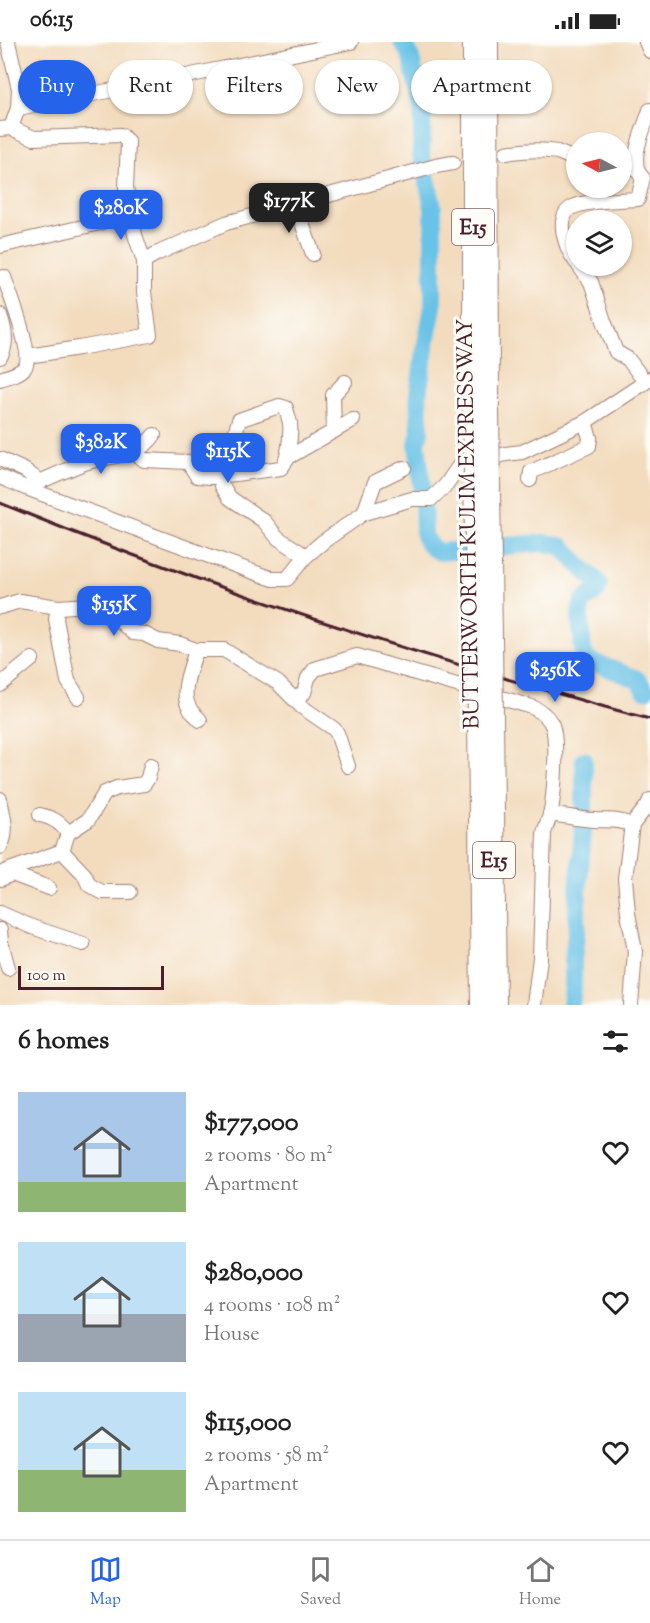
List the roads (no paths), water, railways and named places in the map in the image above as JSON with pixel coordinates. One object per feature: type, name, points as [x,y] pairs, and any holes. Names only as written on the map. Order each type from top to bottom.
[{"type":"highway","name":"BUTTERWORTH KULIM EXPRESSWAY","points":[[473,42],[485,716],[496,1005]]},
{"type":"highway","name":"BUTTERWORTH KULIM EXPRESSWAY","points":[[481,412],[488,42]]},
{"type":"highway","name":"BUTTERWORTH KULIM EXPRESSWAY","points":[[480,1005],[485,716]]},
{"type":"street","points":[[8,42],[18,85]]},
{"type":"street","points":[[96,93],[351,42]]},
{"type":"street","points":[[646,42],[650,51]]},
{"type":"street","points":[[18,108],[5,129],[34,138],[121,135],[128,142],[126,188],[135,235],[144,261],[144,292],[150,335],[28,356]]},
{"type":"street","points":[[568,210],[595,203],[638,199],[646,182],[638,174],[636,157],[650,110]]},
{"type":"street","points":[[506,153],[519,150],[543,151],[561,153],[566,157]]},
{"type":"street","points":[[144,261],[226,223],[453,163]]},
{"type":"street","points":[[295,204],[313,254]]},
{"type":"street","points":[[566,214],[562,234],[566,242]]},
{"type":"street","points":[[0,246],[100,223]]},
{"type":"street","points":[[0,477],[273,579],[287,579],[306,556],[364,513],[424,499],[445,486],[459,466],[522,452],[585,422],[648,380],[628,358],[616,352],[591,282],[586,276]]},
{"type":"street","points":[[0,278],[4,277],[8,288],[20,322],[28,356],[28,363],[24,368],[0,379]]},
{"type":"street","points":[[0,315],[4,326],[5,343],[0,357]]},
{"type":"street","points":[[334,431],[333,395],[345,382]]},
{"type":"street","points":[[134,452],[144,460],[188,462],[197,476],[216,477],[282,468],[287,458],[290,424],[286,408],[279,406],[240,420],[228,458],[216,477]]},
{"type":"street","points":[[287,458],[353,420]]},
{"type":"street","points":[[530,480],[531,472],[589,446],[591,438],[585,422]]},
{"type":"street","points":[[26,488],[84,463],[134,452],[150,441],[154,435]]},
{"type":"street","points":[[0,459],[26,471],[40,482]]},
{"type":"street","points":[[364,513],[375,482],[404,468]]},
{"type":"street","points":[[216,477],[230,498],[264,521],[278,538],[306,556]]},
{"type":"street","points":[[0,607],[20,601],[58,607],[89,605],[111,613],[133,633],[144,634],[158,641],[180,644],[196,650],[224,650],[278,683],[302,707],[334,729],[348,766]]},
{"type":"street","points":[[58,607],[56,619],[68,681],[78,697]]},
{"type":"street","points":[[196,650],[184,692],[190,710],[200,720]]},
{"type":"street","points":[[295,698],[304,693],[310,674],[315,669],[357,656],[529,706],[541,711],[551,722],[555,735],[553,794],[544,833],[540,958],[534,1005]]},
{"type":"street","points":[[0,685],[32,659]]},
{"type":"street","points":[[62,851],[68,833],[88,820],[105,793],[117,788],[144,784],[151,765]]},
{"type":"street","points":[[0,800],[5,823],[5,834],[0,847]]},
{"type":"street","points":[[631,1005],[635,951],[625,878],[632,825],[648,806],[650,800]]},
{"type":"street","points":[[550,814],[595,820],[612,819],[632,825]]},
{"type":"street","points":[[40,815],[52,817],[68,833]]},
{"type":"street","points":[[2,872],[62,851]]},
{"type":"street","points":[[62,851],[84,874],[89,885],[102,892],[130,892]]},
{"type":"street","points":[[2,872],[49,888]]},
{"type":"street","points":[[0,913],[32,927],[83,944]]},
{"type":"street","points":[[0,930],[8,968]]},
{"type":"waterway","points":[[402,42],[410,54],[423,110],[421,153],[433,207],[433,307],[418,395],[420,431],[417,444],[423,494],[424,535],[432,548],[440,552],[542,543],[563,547],[599,583],[597,591],[583,601],[580,612],[583,651],[587,660],[637,679],[645,690]]},
{"type":"waterway","points":[[571,1005],[584,819],[584,760]]},
{"type":"railway","points":[[0,503],[130,554],[261,601],[394,645],[650,719]]}]
